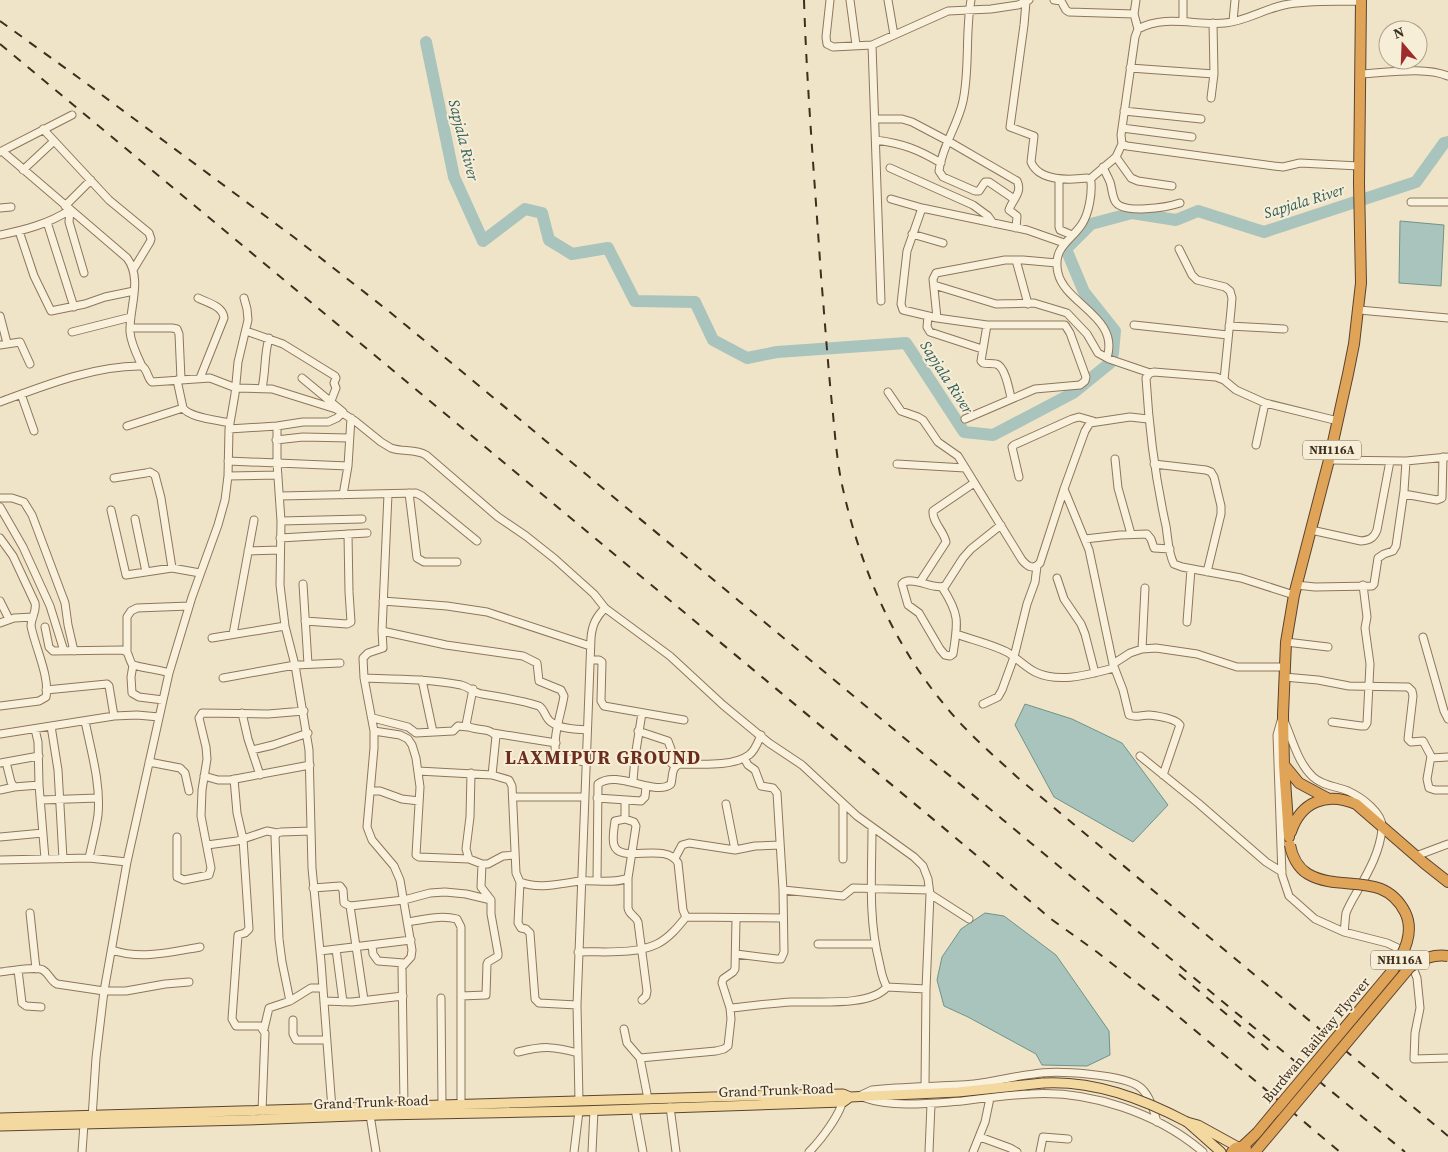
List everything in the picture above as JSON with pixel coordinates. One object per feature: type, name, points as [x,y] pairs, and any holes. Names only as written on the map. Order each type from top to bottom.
[{"type":"highway","name":"NH116A","points":[[1290,841],[1284,766],[1284,672],[1286,642],[1295,590],[1338,421],[1359,310],[1362,259],[1358,183],[1361,1]]},
{"type":"highway","points":[[1284,766],[1308,789],[1327,798],[1340,799],[1356,804],[1448,882]]},
{"type":"highway","points":[[1290,841],[1294,824],[1304,810],[1316,802],[1327,798]]},
{"type":"highway","name":"Burdwan Railway Flyover","points":[[1240,1150],[1263,1126],[1393,970],[1406,949],[1408,937],[1409,926],[1406,916],[1400,904],[1388,892],[1379,887],[1327,880],[1307,873],[1294,859],[1290,841]]},
{"type":"highway","name":"Burdwan Railway Flyover","points":[[1255,1152],[1410,967],[1431,957],[1448,956]]},
{"type":"main road","name":"Burdwan Railway Flyover","points":[[849,1097],[958,1092],[1060,1082],[1076,1083],[1114,1092],[1161,1109],[1187,1122],[1198,1125],[1240,1150]]},
{"type":"main road","name":"Grand Trunk Road","points":[[0,1118],[90,1121],[247,1120],[579,1106],[648,1099],[849,1097]]},
{"type":"main road","name":"Grand Trunk Road","points":[[0,1126],[262,1111],[404,1106],[579,1106],[594,1110],[849,1097]]},
{"type":"main road","name":"Burdwan Railway Flyover","points":[[1187,1122],[1221,1152]]},
{"type":"street","points":[[830,0],[826,37],[827,44],[833,47],[872,45],[948,10],[991,9],[1018,5],[1027,1]]},
{"type":"street","points":[[850,0],[856,45]]},
{"type":"street","points":[[888,0],[894,35]]},
{"type":"street","points":[[971,0],[965,87],[957,121],[948,141],[939,171],[943,177],[975,191],[979,191],[984,183],[987,182],[1014,199]]},
{"type":"street","points":[[1054,0],[1061,1],[1069,12],[1134,14]]},
{"type":"street","points":[[1027,1],[1010,126],[1034,136],[1032,166],[1058,180],[1090,179],[1116,157],[1122,144],[1124,111],[1135,37],[1138,29],[1134,14],[1136,0]]},
{"type":"street","points":[[1183,0],[1184,21]]},
{"type":"street","points":[[1233,21],[1236,0]]},
{"type":"street","points":[[1138,29],[1146,25],[1184,21],[1213,23],[1233,21],[1287,5],[1361,1]]},
{"type":"street","points":[[1211,98],[1214,74],[1213,23]]},
{"type":"street","points":[[872,45],[881,300]]},
{"type":"street","points":[[1130,68],[1214,74]]},
{"type":"street","points":[[1360,74],[1427,71],[1448,76]]},
{"type":"street","points":[[1124,111],[1201,119]]},
{"type":"street","points":[[72,115],[1,151],[127,258],[133,270],[134,291],[130,328],[132,341],[142,366],[146,368],[149,379],[152,382],[210,378],[236,388],[262,388],[282,392],[343,412]]},
{"type":"street","points":[[876,119],[902,119],[912,122],[1017,181],[1019,190],[1009,210],[1017,216],[1016,228]]},
{"type":"street","points":[[1122,128],[1192,137]]},
{"type":"street","points":[[42,129],[109,200],[150,236],[150,242],[133,270]]},
{"type":"street","points":[[876,140],[899,143],[911,147],[941,163]]},
{"type":"street","points":[[23,170],[53,142]]},
{"type":"street","points":[[1122,144],[1274,166],[1300,163],[1359,166]]},
{"type":"street","points":[[1116,157],[1131,178],[1138,181],[1172,186]]},
{"type":"street","points":[[1103,167],[1110,182],[1115,201],[1119,206],[1124,208],[1156,208],[1180,204]]},
{"type":"street","points":[[890,168],[973,205],[988,216],[993,223]]},
{"type":"street","points":[[1090,179],[1091,188],[1084,222],[1064,243],[1058,256],[1057,272],[1061,284],[1088,310],[1108,336],[1110,359]]},
{"type":"street","points":[[0,235],[47,222],[68,208],[91,180]]},
{"type":"street","points":[[1058,180],[1058,227],[1065,233],[1072,235]]},
{"type":"street","points":[[891,199],[922,208],[1016,228],[1064,243]]},
{"type":"street","points":[[1411,202],[1448,202]]},
{"type":"street","points":[[0,208],[11,207]]},
{"type":"street","points":[[68,208],[84,273]]},
{"type":"street","points":[[922,208],[912,234],[904,267],[902,309],[906,312],[937,318],[986,325],[1065,325],[1070,333],[1086,377],[1085,381],[1080,385],[1035,389],[965,419]]},
{"type":"street","points":[[47,222],[74,307]]},
{"type":"street","points":[[19,231],[34,276],[49,309],[54,311],[74,307],[105,297],[134,291]]},
{"type":"street","points":[[912,234],[943,243]]},
{"type":"street","points":[[1179,249],[1192,275],[1197,280],[1226,287],[1230,291],[1232,298],[1224,380]]},
{"type":"street","points":[[937,318],[934,276],[940,272],[989,262],[1016,260],[1057,263]]},
{"type":"street","points":[[1016,260],[1028,304]]},
{"type":"street","points":[[934,285],[996,304],[1034,304],[1067,313],[1086,334],[1098,353],[1110,359],[1150,373],[1206,376],[1224,380],[1236,390],[1265,403],[1338,421]]},
{"type":"street","points":[[198,298],[220,308],[224,312],[224,318],[200,378]]},
{"type":"street","points":[[82,1152],[90,1121],[104,991],[126,862],[169,673],[189,606],[225,500],[230,426],[238,362],[248,320],[248,309],[244,298]]},
{"type":"street","points":[[1359,310],[1448,318]]},
{"type":"street","points":[[0,316],[3,344],[20,342],[30,364]]},
{"type":"street","points":[[928,316],[927,327],[930,332],[982,349]]},
{"type":"street","points":[[72,332],[131,317]]},
{"type":"street","points":[[986,325],[981,361],[1000,366],[1012,398]]},
{"type":"street","points":[[1134,325],[1228,335]]},
{"type":"street","points":[[1229,326],[1284,329]]},
{"type":"street","points":[[130,328],[177,329],[179,334],[179,379],[183,408],[192,415],[230,426],[277,426],[303,422],[328,422],[337,418],[343,412]]},
{"type":"street","points":[[246,331],[269,338],[299,353],[335,376],[334,383],[336,388],[331,402]]},
{"type":"street","points":[[262,388],[266,369],[265,355],[269,338]]},
{"type":"street","points":[[0,402],[104,370],[142,366]]},
{"type":"street","points":[[1150,373],[1146,378],[1148,419],[1154,464],[1174,564],[1295,590],[1315,587],[1372,586],[1374,584],[1378,558],[1393,551],[1396,546],[1404,494],[1406,461]]},
{"type":"street","points":[[302,378],[381,442],[399,451],[421,452],[426,455],[498,518],[526,536],[555,559],[594,594],[605,608],[670,656],[723,705],[802,764],[843,804],[914,857],[923,866],[928,879],[929,892],[925,1086]]},
{"type":"street","points":[[888,392],[901,411],[923,420],[938,442],[958,456],[1022,560],[1028,566],[1037,566]]},
{"type":"street","points":[[21,394],[34,431]]},
{"type":"street","points":[[1256,445],[1265,403]]},
{"type":"street","points":[[127,426],[183,408]]},
{"type":"street","points":[[1018,477],[1012,447],[1072,419],[1079,418],[1093,421],[1130,417],[1148,419]]},
{"type":"street","points":[[343,495],[348,466],[352,418]]},
{"type":"street","points":[[983,704],[998,697],[1002,690],[1014,657],[1027,604],[1035,582],[1037,566],[1040,563],[1085,430],[1093,421]]},
{"type":"street","points":[[277,426],[276,440],[281,521],[280,585],[285,626],[295,665],[308,733],[313,888],[320,950],[332,1109]]},
{"type":"street","points":[[276,440],[303,437],[349,438]]},
{"type":"street","points":[[1329,460],[1406,461],[1446,457],[1442,498],[1438,500],[1404,494]]},
{"type":"street","points":[[1115,459],[1118,488],[1131,534]]},
{"type":"street","points":[[228,461],[348,466]]},
{"type":"street","points":[[1311,530],[1361,541],[1368,540],[1374,536],[1377,530],[1390,461]]},
{"type":"street","points":[[897,464],[965,468]]},
{"type":"street","points":[[1154,464],[1206,470],[1211,472],[1214,477],[1221,514],[1207,572]]},
{"type":"street","points":[[114,478],[146,472],[155,475],[161,498],[172,568]]},
{"type":"street","points":[[228,476],[278,475]]},
{"type":"street","points":[[920,582],[946,542],[933,516],[933,511],[974,483]]},
{"type":"street","points":[[1064,489],[1086,539],[1114,666],[1130,717],[1148,715],[1179,722],[1180,727],[1163,775]]},
{"type":"street","points":[[280,496],[409,493],[422,496],[477,541]]},
{"type":"street","points":[[409,493],[416,558],[424,562],[457,562]]},
{"type":"street","points":[[388,494],[383,601],[383,648],[368,652],[363,658],[364,678],[374,731],[367,827],[368,834],[394,866],[400,880],[408,922],[411,957],[402,967],[404,1106]]},
{"type":"street","points":[[0,498],[24,502],[32,515],[65,603],[74,651]]},
{"type":"street","points":[[0,507],[23,547],[50,606],[64,651]]},
{"type":"street","points":[[111,510],[126,575],[172,568],[200,573]]},
{"type":"street","points":[[135,519],[146,572]]},
{"type":"street","points":[[281,521],[362,519]]},
{"type":"street","points":[[233,634],[254,520]]},
{"type":"street","points":[[942,587],[945,586],[970,549],[1001,525]]},
{"type":"street","points":[[280,538],[367,533]]},
{"type":"street","points":[[305,621],[347,624],[351,622],[348,534]]},
{"type":"street","points":[[1086,539],[1147,534],[1150,536],[1154,548],[1170,549]]},
{"type":"street","points":[[0,538],[13,556],[35,603],[36,610],[32,617],[33,634],[40,654],[46,690],[46,697],[39,701],[0,706]]},
{"type":"street","points":[[248,551],[280,550]]},
{"type":"street","points":[[1187,622],[1191,569]]},
{"type":"street","points":[[1056,578],[1064,599],[1081,624],[1096,673]]},
{"type":"street","points":[[909,580],[942,587],[954,605],[957,614],[953,654],[948,656],[940,649],[919,613],[910,607],[906,601],[903,588],[904,582],[909,580]]},
{"type":"street","points":[[303,584],[308,664]]},
{"type":"street","points":[[1332,722],[1365,726],[1367,723],[1369,653],[1365,628],[1367,617],[1363,585]]},
{"type":"street","points":[[1142,649],[1145,588]]},
{"type":"street","points":[[0,601],[9,619]]},
{"type":"street","points":[[383,601],[446,606],[487,612],[590,646]]},
{"type":"street","points":[[163,700],[139,697],[132,693],[131,677],[133,665],[127,652],[128,617],[131,611],[137,608],[189,606]]},
{"type":"street","points":[[574,1152],[579,1106],[578,952],[590,646],[592,627],[597,616],[605,608]]},
{"type":"street","points":[[0,623],[9,619],[32,617]]},
{"type":"street","points":[[212,638],[285,626]]},
{"type":"street","points":[[45,627],[51,650],[122,650],[127,652]]},
{"type":"street","points":[[382,632],[523,656],[536,662],[538,665],[539,681],[563,692],[556,757],[585,762]]},
{"type":"street","points":[[956,634],[996,647],[1036,672],[1052,677],[1071,677],[1096,673],[1114,666],[1130,653],[1142,649],[1161,648],[1182,651],[1237,667],[1284,672],[1349,686],[1369,688],[1408,687],[1412,691],[1408,739],[1411,742],[1423,741],[1430,752],[1428,779],[1430,788],[1448,790]]},
{"type":"street","points":[[1423,637],[1444,712],[1448,719]]},
{"type":"street","points":[[1286,642],[1328,647]]},
{"type":"street","points":[[590,660],[599,660],[603,665],[602,705],[684,720]]},
{"type":"street","points":[[223,678],[295,665],[340,663]]},
{"type":"street","points":[[133,665],[169,673]]},
{"type":"street","points":[[364,678],[422,680],[461,685],[478,693],[539,706],[551,722],[587,730]]},
{"type":"street","points":[[422,680],[433,732]]},
{"type":"street","points":[[46,690],[107,684],[109,686],[114,716]]},
{"type":"street","points":[[468,727],[466,721],[473,689]]},
{"type":"street","points":[[177,837],[177,877],[184,880],[209,875],[211,868],[201,816],[207,754],[200,724],[200,715],[205,712],[268,714],[304,711]]},
{"type":"street","points":[[242,713],[260,775]]},
{"type":"street","points":[[633,782],[638,731],[642,713]]},
{"type":"street","points":[[0,734],[114,716],[159,717]]},
{"type":"street","points":[[373,718],[408,727],[416,733],[453,731],[460,725],[493,733],[556,743]]},
{"type":"street","points":[[1284,718],[1300,760],[1307,772],[1324,784],[1348,791],[1359,797],[1374,810],[1382,826],[1372,866],[1347,910],[1344,932]]},
{"type":"street","points":[[1284,718],[1277,734],[1282,872],[1288,896],[1315,920],[1344,932],[1387,943],[1400,949],[1411,963],[1418,990],[1420,1008],[1415,1033],[1414,1059],[1448,1058]]},
{"type":"street","points":[[86,721],[98,798],[98,814],[89,858]]},
{"type":"street","points":[[51,726],[58,770],[63,858]]},
{"type":"street","points":[[35,729],[45,859]]},
{"type":"street","points":[[374,731],[400,735],[408,739],[414,751],[418,771],[419,801],[416,855],[419,857],[469,859],[482,864],[488,864],[503,856],[515,855]]},
{"type":"street","points":[[638,731],[668,740],[671,763],[675,766]]},
{"type":"street","points":[[252,750],[308,733]]},
{"type":"street","points":[[492,775],[496,742],[493,733]]},
{"type":"street","points":[[593,881],[597,787],[601,781],[633,782],[646,786],[667,787],[671,784],[675,766],[680,764],[732,762],[744,758],[751,754],[761,735]]},
{"type":"street","points":[[14,787],[3,763],[38,756]]},
{"type":"street","points":[[1140,756],[1266,862],[1282,872]]},
{"type":"street","points":[[1431,758],[1448,756]]},
{"type":"street","points":[[736,954],[781,959],[784,952],[783,890],[777,793],[773,788],[761,786],[755,770],[748,765],[744,758]]},
{"type":"street","points":[[149,762],[180,768],[185,774],[189,792]]},
{"type":"street","points":[[204,776],[218,780],[234,779],[310,765]]},
{"type":"street","points":[[418,771],[472,773],[492,775],[509,780],[512,786],[513,797],[516,872],[520,882],[518,923],[521,928],[526,929],[530,934],[535,1000],[539,1003],[577,1005]]},
{"type":"street","points":[[469,859],[466,849],[472,773]]},
{"type":"street","points":[[234,779],[237,813],[243,839],[249,929],[246,933],[238,935],[232,1019],[236,1026],[252,1025],[260,1026],[264,1029]]},
{"type":"street","points":[[0,790],[39,785]]},
{"type":"street","points":[[597,798],[644,800],[646,786]]},
{"type":"street","points":[[370,791],[380,791],[393,797],[419,801]]},
{"type":"street","points":[[513,797],[584,797]]},
{"type":"street","points":[[41,800],[98,798]]},
{"type":"street","points":[[624,819],[625,800]]},
{"type":"street","points":[[726,804],[735,850]]},
{"type":"street","points":[[843,804],[843,860]]},
{"type":"street","points":[[642,1000],[646,996],[646,991],[638,922],[628,912],[628,878],[632,854],[636,826],[634,822],[624,819],[614,821],[614,845],[616,850],[632,854],[668,854],[675,858],[678,863],[683,910],[686,917]]},
{"type":"street","points":[[872,827],[872,913],[875,944],[881,972],[887,987]]},
{"type":"street","points":[[207,845],[237,842],[266,831],[278,833],[311,831]]},
{"type":"street","points":[[0,838],[43,833]]},
{"type":"street","points":[[278,833],[275,837],[279,939],[290,1001]]},
{"type":"street","points":[[675,858],[682,845],[689,843],[735,850],[755,846],[780,845]]},
{"type":"street","points":[[1416,856],[1448,844]]},
{"type":"street","points":[[0,860],[89,858],[126,862]]},
{"type":"street","points":[[461,996],[484,995],[487,993],[486,964],[498,956],[491,914],[491,900],[481,887],[482,864]]},
{"type":"street","points":[[520,882],[546,886],[581,881],[628,878]]},
{"type":"street","points":[[313,888],[340,886],[344,903],[350,906],[404,900],[430,893],[445,892],[466,894],[491,900]]},
{"type":"street","points":[[783,890],[843,896],[853,888],[929,892],[969,919]]},
{"type":"street","points":[[350,906],[364,1000]]},
{"type":"street","points":[[30,912],[36,969]]},
{"type":"street","points":[[578,952],[640,949],[659,944],[676,930],[686,917]]},
{"type":"street","points":[[686,917],[782,918]]},
{"type":"street","points":[[408,922],[435,918],[451,918],[457,919],[460,922],[462,931],[461,1105]]},
{"type":"street","points":[[640,1058],[724,1049],[728,1046],[730,1039],[730,1008],[722,983],[723,979],[735,969],[736,918]]},
{"type":"street","points":[[320,950],[410,940]]},
{"type":"street","points":[[818,944],[875,944]]},
{"type":"street","points":[[372,945],[375,958],[378,961],[404,963]]},
{"type":"street","points":[[112,950],[136,955],[169,953],[200,946]]},
{"type":"street","points":[[336,949],[343,1002]]},
{"type":"street","points":[[0,972],[36,969],[44,971],[52,982],[57,984],[104,991],[126,991],[189,982]]},
{"type":"street","points":[[18,970],[22,1003],[26,1006],[41,1007]]},
{"type":"street","points":[[730,1008],[857,999],[871,997],[887,987],[926,990]]},
{"type":"street","points":[[262,1111],[265,1057],[264,1029],[269,1008],[290,1001],[311,988],[323,988]]},
{"type":"street","points":[[324,1001],[343,1002],[403,996]]},
{"type":"street","points":[[441,998],[442,1106]]},
{"type":"street","points":[[293,1020],[296,1040],[326,1040]]},
{"type":"street","points":[[624,1029],[627,1043],[640,1058],[648,1099]]},
{"type":"street","points":[[518,1052],[538,1047],[552,1047],[578,1053]]},
{"type":"street","points":[[813,1150],[849,1097],[872,1090],[974,1084],[1051,1072],[1114,1078],[1134,1084],[1142,1089],[1147,1096],[1157,1122]]},
{"type":"street","points":[[849,1097],[875,1102],[931,1104],[1030,1094],[1058,1094],[1132,1110],[1180,1135],[1203,1152]]},
{"type":"street","points":[[973,1152],[980,1137],[990,1098]]},
{"type":"street","points":[[929,1152],[931,1104]]},
{"type":"street","points":[[670,1107],[676,1152]]},
{"type":"street","points":[[635,1109],[643,1152]]},
{"type":"street","points":[[592,1152],[594,1110]]},
{"type":"street","points":[[370,1115],[376,1152]]},
{"type":"street","points":[[980,1137],[1018,1152]]},
{"type":"street","points":[[1040,1152],[1043,1137],[1068,1139]]},
{"type":"water","points":[[1400,221],[1444,225],[1441,286],[1399,283]]},
{"type":"water","points":[[1025,704],[1072,719],[1122,743],[1168,805],[1133,842],[1054,797],[1015,725]]},
{"type":"water","points":[[985,913],[1004,916],[1056,955],[1109,1031],[1110,1055],[1087,1066],[1042,1065],[1036,1054],[944,1006],[937,980],[942,957],[961,929]]},
{"type":"waterway","name":"Sapjala River","points":[[426,42],[454,177],[483,241],[525,209],[542,213],[549,240],[572,254],[608,248],[635,301],[695,302],[713,340],[747,358],[777,352],[906,343],[964,432],[993,435],[1073,393],[1110,363],[1115,331],[1084,292],[1066,249],[1091,224],[1132,213],[1176,220],[1198,211],[1264,232],[1416,182],[1444,143],[1448,142]]},
{"type":"railway","points":[[804,0],[821,276],[836,447],[848,510],[857,540],[878,598],[907,653],[951,713],[1017,777],[1448,1136]]},
{"type":"railway","points":[[0,21],[295,238],[391,313],[1405,1152]]},
{"type":"railway","points":[[0,44],[1051,919],[1160,1001],[1340,1152]]},
{"type":"railway","points":[[1179,974],[1271,1052]]},
{"type":"district","name":"LAXMIPUR GROUND","points":[[603,757]]}]
